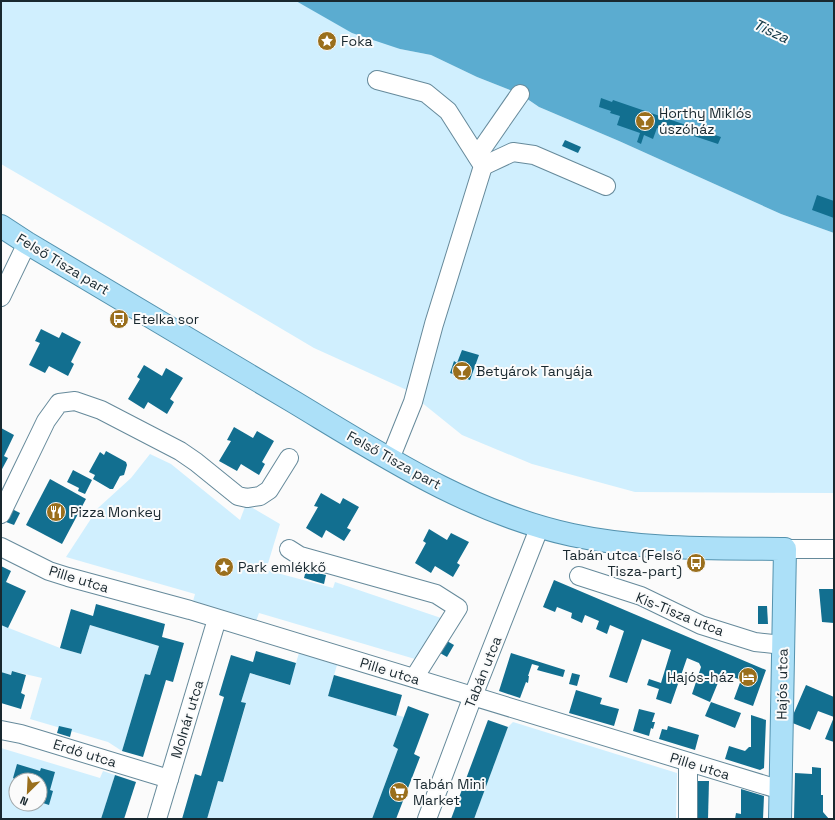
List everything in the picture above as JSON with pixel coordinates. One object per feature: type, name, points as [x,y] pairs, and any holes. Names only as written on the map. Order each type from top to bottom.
[{"type":"main road","name":"Felső Tisza part","points":[[1,226],[390,460],[470,502],[496,513],[572,535],[643,544],[683,547],[785,549]]},
{"type":"main road","name":"Hajós utca","points":[[780,819],[785,549]]},
{"type":"street","points":[[377,80],[426,94],[448,111],[480,161]]},
{"type":"street","points":[[390,460],[413,402],[480,161],[520,94]]},
{"type":"street","points":[[480,161],[513,152],[534,155],[606,186]]},
{"type":"street","points":[[1,297],[27,243]]},
{"type":"street","points":[[1,514],[46,421],[59,403],[75,401],[101,410],[180,451],[238,496],[255,498],[263,495],[269,490],[289,458]]},
{"type":"street","name":"Tabán utca","points":[[427,819],[473,696],[540,526]]},
{"type":"street","name":"Pille utca","points":[[1,547],[49,571],[217,619],[781,790]]},
{"type":"street","points":[[289,549],[300,556],[436,594],[458,608],[414,678]]},
{"type":"street","name":"Felső Tisza part","points":[[785,549],[834,549]]},
{"type":"street","name":"Kis-Tisza utca","points":[[579,576],[641,596],[701,625],[755,642],[783,645]]},
{"type":"street","name":"Molnár utca","points":[[157,819],[217,619]]},
{"type":"street","name":"Erdő utca","points":[[1,730],[21,734],[169,779]]},
{"type":"street","points":[[688,762],[688,819]]},
{"type":"shaded area","points":[[1,1],[296,1],[400,49],[431,55],[477,77],[520,94],[539,107],[619,141],[781,214],[834,233],[834,493],[635,492],[532,464],[462,435],[409,391],[314,348],[1,164]]},
{"type":"shaded area","points":[[150,454],[171,464],[240,520],[246,504],[280,524],[266,570],[333,588],[335,582],[441,618],[415,659],[259,613],[255,624],[192,605],[195,594],[66,557],[98,508],[131,478]]},
{"type":"shaded area","points":[[1,625],[60,648],[81,654],[90,625],[159,646],[150,675],[145,674],[122,751],[108,742],[30,719],[42,678],[12,671],[11,675],[1,672]]},
{"type":"shaded area","points":[[299,653],[337,665],[328,696],[404,717],[393,746],[398,749],[372,819],[207,819],[218,781],[223,782],[246,704],[241,702],[250,673],[289,685]]},
{"type":"shaded area","points":[[513,722],[677,773],[676,819],[474,819],[508,727]]},
{"type":"shaded area","points":[[1,748],[100,778],[103,771],[115,775],[101,819],[1,819]]},
{"type":"water","name":"Tisza","points":[[296,1],[834,1],[834,233],[781,214],[619,141],[539,107],[520,94],[477,77],[431,55],[400,49],[352,33]]},
{"type":"building","name":"Horthy Miklós úszóház","points":[[601,98],[612,102],[613,100],[721,137],[718,144],[661,125],[660,129],[657,128],[653,139],[644,135],[641,144],[637,142],[640,133],[617,125],[620,116],[599,107]]},
{"type":"building","points":[[565,140],[581,147],[578,153],[562,146]]},
{"type":"building","points":[[817,195],[834,201],[834,218],[812,210]]},
{"type":"building","points":[[41,329],[59,338],[62,332],[81,342],[71,362],[74,364],[68,376],[49,366],[45,373],[29,365],[40,343],[35,341]]},
{"type":"building","points":[[462,350],[479,355],[470,380],[450,373],[454,361],[457,363]]},
{"type":"building","points":[[144,365],[162,376],[166,368],[183,378],[170,399],[174,402],[167,414],[148,402],[144,409],[128,399],[140,379],[137,377]]},
{"type":"building","points":[[234,427],[253,438],[257,431],[274,441],[262,462],[265,464],[259,475],[241,464],[237,471],[219,461],[231,441],[227,440]]},
{"type":"building","points":[[1,428],[14,435],[4,456],[8,458],[1,471]]},
{"type":"building","points":[[106,451],[126,462],[127,465],[124,475],[120,476],[113,489],[110,489],[93,479],[95,475],[89,472],[100,452],[104,455]]},
{"type":"building","points":[[73,470],[92,480],[85,494],[78,491],[79,488],[67,482]]},
{"type":"building","name":"Pizza Monkey","points":[[50,479],[86,499],[62,544],[26,525]]},
{"type":"building","points":[[321,493],[340,504],[343,498],[359,507],[347,528],[351,530],[344,541],[326,530],[322,538],[306,528],[318,507],[314,506]]},
{"type":"building","points":[[12,509],[20,513],[14,525],[6,522]]},
{"type":"building","points":[[429,529],[447,540],[451,533],[469,542],[457,563],[460,565],[453,577],[435,566],[431,573],[415,563],[426,543],[423,541]]},
{"type":"building","points":[[1,566],[11,571],[6,582],[26,591],[8,628],[1,625]]},
{"type":"building","points":[[306,570],[326,575],[324,584],[304,578]]},
{"type":"building","points":[[554,580],[766,670],[753,706],[734,699],[741,680],[722,673],[710,702],[692,694],[701,667],[699,663],[687,658],[671,704],[656,699],[659,689],[647,685],[649,679],[661,683],[671,650],[642,639],[627,683],[609,677],[624,631],[610,625],[607,634],[596,629],[599,621],[585,615],[582,623],[571,618],[572,613],[557,607],[555,612],[543,607]]},
{"type":"building","points":[[819,589],[834,589],[834,623],[822,622]]},
{"type":"building","points":[[96,604],[165,624],[162,637],[184,643],[173,682],[166,680],[143,757],[122,751],[145,674],[150,675],[159,646],[90,625],[81,654],[60,648],[71,609],[93,616]]},
{"type":"building","points":[[758,606],[767,606],[768,624],[758,624]]},
{"type":"building","points":[[447,641],[454,645],[447,657],[440,653]]},
{"type":"building","points":[[256,651],[296,663],[290,685],[250,673],[241,702],[246,703],[223,782],[218,781],[207,819],[182,819],[195,774],[201,776],[224,697],[219,695],[231,655],[253,662]]},
{"type":"building","points":[[511,653],[565,670],[563,677],[537,670],[539,666],[532,664],[528,676],[528,683],[526,682],[520,698],[499,691]]},
{"type":"building","points":[[12,671],[26,675],[21,693],[25,695],[21,709],[1,703],[1,672],[11,675]]},
{"type":"building","points":[[572,673],[580,675],[577,686],[569,684]]},
{"type":"building","points":[[334,675],[402,695],[396,716],[328,696]]},
{"type":"building","points":[[806,685],[834,697],[834,717],[818,711],[810,730],[790,722]]},
{"type":"building","points":[[576,690],[602,698],[600,704],[619,709],[614,726],[569,713]]},
{"type":"building","points":[[711,702],[741,713],[735,728],[705,716]]},
{"type":"building","points":[[408,706],[429,714],[414,754],[420,757],[396,819],[372,819],[398,749],[393,746]]},
{"type":"building","points":[[639,709],[655,713],[652,722],[655,722],[653,729],[651,728],[649,736],[633,731]]},
{"type":"building","points":[[751,715],[766,720],[764,768],[760,770],[725,759],[729,746],[745,751],[751,747]]},
{"type":"building","points":[[834,717],[834,742],[825,739]]},
{"type":"building","points":[[488,720],[508,727],[474,819],[451,819]]},
{"type":"building","points":[[59,726],[72,729],[70,737],[57,733]]},
{"type":"building","points":[[668,726],[699,735],[695,750],[659,739],[662,729],[667,730]]},
{"type":"building","points":[[17,764],[40,771],[41,768],[55,772],[50,790],[53,791],[49,805],[48,772],[15,772]]},
{"type":"building","points":[[812,767],[821,768],[821,795],[823,795],[823,812],[829,819],[794,819],[795,773],[812,774]]},
{"type":"building","points":[[115,775],[136,782],[124,819],[101,819]]},
{"type":"building","points":[[696,781],[709,781],[708,819],[695,819]]},
{"type":"building","points":[[741,789],[764,796],[763,819],[735,819],[736,813],[741,814]]},
{"type":"place","name":"Foka","points":[[327,41]]},
{"type":"place","name":"Horthy Miklós úszóház","points":[[645,121]]},
{"type":"place","name":"Etelka sor","points":[[119,319]]},
{"type":"place","name":"Betyárok Tanyája","points":[[462,371]]},
{"type":"place","name":"Pizza Monkey","points":[[56,512]]},
{"type":"place","name":"Tabán utca (Felső Tisza-part)","points":[[696,563]]},
{"type":"place","name":"Park emlékkő","points":[[224,567]]},
{"type":"place","name":"Hajós-ház","points":[[748,677]]},
{"type":"place","name":"Tabán Mini Market","points":[[399,792]]}]
